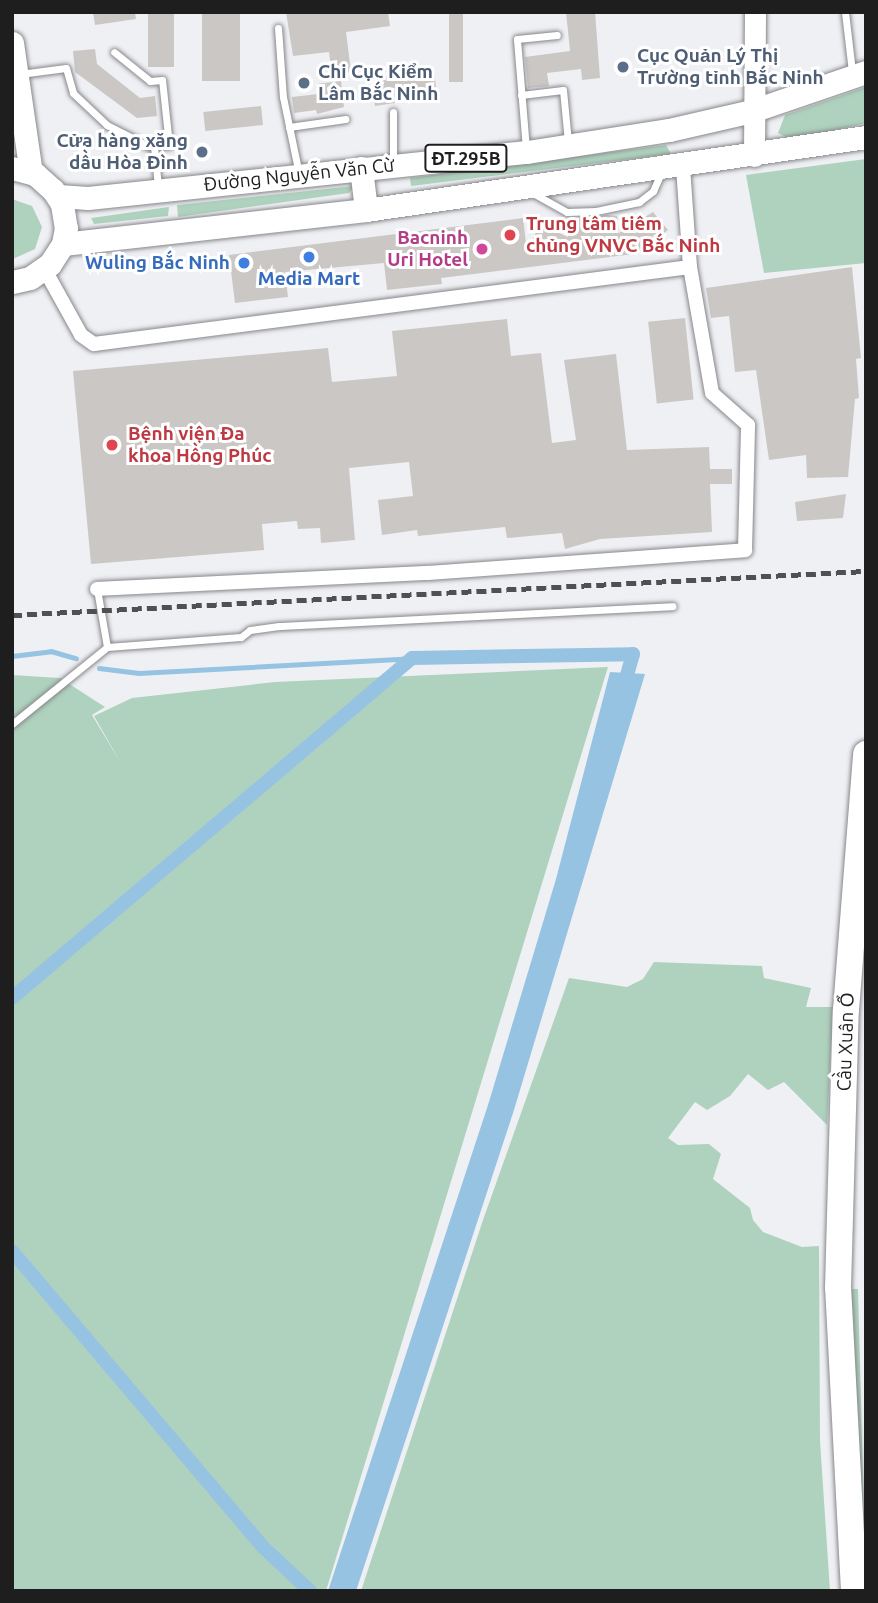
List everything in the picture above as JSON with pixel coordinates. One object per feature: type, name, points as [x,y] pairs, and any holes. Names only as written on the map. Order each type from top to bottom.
[{"type":"highway","name":"Cầu Xuân Ổ","points":[[854,1591],[838,1288],[846,1010],[866,754]]},
{"type":"main road","points":[[12,43],[17,74],[22,171],[58,196],[65,219],[63,244],[45,270],[12,282]]},
{"type":"main road","name":"Đường Nguyễn Văn Cừ","points":[[58,196],[158,190],[568,146],[677,128],[752,111],[859,74]]},
{"type":"main road","points":[[673,168],[677,128]]},
{"type":"main road","name":"ĐT.295B","points":[[63,244],[366,210],[673,168],[866,137]]},
{"type":"main road","points":[[361,168],[366,210]]},
{"type":"street","points":[[754,156],[752,111],[755,12]]},
{"type":"street","points":[[97,589],[428,573],[745,550],[748,425],[712,393],[673,168]]},
{"type":"street","points":[[45,270],[81,335],[94,344],[690,267]]},
{"type":"lane","points":[[845,12],[859,74]]},
{"type":"lane","points":[[278,28],[289,127],[299,174]]},
{"type":"lane","points":[[527,152],[517,39],[557,35]]},
{"type":"lane","points":[[17,74],[66,68],[67,84],[86,108],[128,139],[154,146],[169,145],[162,80],[150,81],[114,52]]},
{"type":"lane","points":[[521,95],[563,90],[568,146]]},
{"type":"lane","points":[[393,112],[393,165]]},
{"type":"lane","points":[[289,127],[345,119]]},
{"type":"lane","points":[[154,146],[158,190]]},
{"type":"lane","points":[[526,188],[566,212],[596,211],[639,202],[653,191],[673,168]]},
{"type":"lane","points":[[97,589],[107,647]]},
{"type":"lane","points":[[12,724],[107,647],[241,637],[250,631],[279,626],[672,606]]},
{"type":"green space","points":[[866,87],[866,123],[792,140],[778,133],[785,115]]},
{"type":"green space","points":[[666,145],[671,154],[411,186],[410,178]]},
{"type":"green space","points":[[866,159],[866,263],[764,273],[746,175]]},
{"type":"green space","points":[[354,186],[349,193],[178,217],[177,205]]},
{"type":"green space","points":[[12,199],[32,206],[42,227],[35,249],[13,259]]},
{"type":"green space","points":[[169,207],[168,216],[94,224],[91,218]]},
{"type":"green space","points":[[608,667],[326,1591],[12,1591],[12,675],[60,678],[105,707],[92,715],[122,765],[94,716],[132,698],[275,682]]},
{"type":"green space","points":[[654,962],[762,966],[764,978],[811,988],[806,1007],[833,1007],[827,1125],[784,1082],[768,1090],[748,1074],[730,1096],[707,1110],[695,1102],[668,1138],[678,1145],[709,1144],[721,1154],[713,1179],[750,1208],[753,1220],[763,1232],[802,1247],[819,1246],[820,1441],[830,1591],[361,1591],[483,1220],[569,978],[627,987],[643,979]]},
{"type":"green space","points":[[849,1289],[858,1289],[866,1591]]},
{"type":"water","points":[[610,672],[645,674],[514,1110],[356,1591],[328,1591],[488,1105],[556,879]]},
{"type":"building","points":[[93,12],[135,12],[136,19],[95,25]]},
{"type":"building","points":[[148,12],[174,12],[174,67],[148,67]]},
{"type":"building","points":[[202,12],[240,12],[240,81],[202,81]]},
{"type":"building","points":[[286,12],[388,12],[390,26],[346,32],[351,72],[332,74],[329,52],[293,56]]},
{"type":"building","points":[[449,12],[463,12],[463,82],[449,82]]},
{"type":"building","points":[[566,12],[595,12],[600,78],[582,80],[581,69],[547,73],[549,86],[528,88],[525,57],[570,51]]},
{"type":"building","points":[[95,49],[97,64],[140,98],[155,96],[157,116],[137,118],[75,72],[73,51]]},
{"type":"building","points":[[434,71],[436,87],[394,92],[395,103],[375,106],[372,84],[381,83],[380,77]]},
{"type":"building","points":[[341,81],[344,107],[317,114],[316,110],[294,113],[292,97],[318,94],[317,84]]},
{"type":"building","points":[[261,106],[263,125],[205,131],[203,112]]},
{"type":"building","points":[[653,212],[668,230],[658,238],[658,251],[441,278],[442,284],[387,290],[384,263],[285,272],[288,297],[235,303],[229,255],[523,218],[527,251],[540,224],[568,237],[566,221],[617,216],[619,233]]},
{"type":"building","points":[[852,267],[861,358],[856,359],[859,398],[855,399],[848,477],[807,478],[806,455],[769,460],[756,370],[735,372],[729,316],[711,318],[706,288]]},
{"type":"building","points":[[685,318],[694,400],[657,403],[648,322]]},
{"type":"building","points":[[507,319],[511,356],[541,353],[552,443],[576,440],[564,360],[616,354],[627,450],[709,447],[710,469],[732,469],[732,484],[710,484],[712,532],[600,539],[565,549],[562,533],[507,538],[505,527],[418,536],[417,530],[382,535],[378,500],[413,496],[409,462],[349,468],[355,540],[321,543],[320,528],[298,529],[297,521],[262,524],[264,550],[91,564],[73,371],[328,348],[332,382],[397,376],[392,331]]},
{"type":"building","points":[[846,494],[843,518],[797,521],[795,502]]},
{"type":"waterway","points":[[12,656],[51,651],[76,658]]},
{"type":"waterway","points":[[12,998],[412,658],[633,654],[623,689]]},
{"type":"waterway","points":[[99,668],[139,673],[412,658]]},
{"type":"waterway","points":[[12,1251],[262,1546],[310,1591]]},
{"type":"railway","points":[[12,615],[866,571]]},
{"type":"place","name":"Cục Quản Lý Thị Trường tỉnh Bắc Ninh","points":[[623,67]]},
{"type":"place","name":"Chi Cục Kiểm Lâm Bắc Ninh","points":[[304,83]]},
{"type":"place","name":"Cửa hàng xăng dầu Hòa Đình","points":[[202,152]]},
{"type":"place","name":"Trung tâm tiêm chủng VNVC Bắc Ninh","points":[[510,235]]},
{"type":"place","name":"Bacninh Uri Hotel","points":[[482,249]]},
{"type":"place","name":"Media Mart","points":[[309,257]]},
{"type":"place","name":"Wuling Bắc Ninh","points":[[244,263]]},
{"type":"place","name":"Bệnh viện Đa khoa Hồng Phúc","points":[[112,445]]}]
